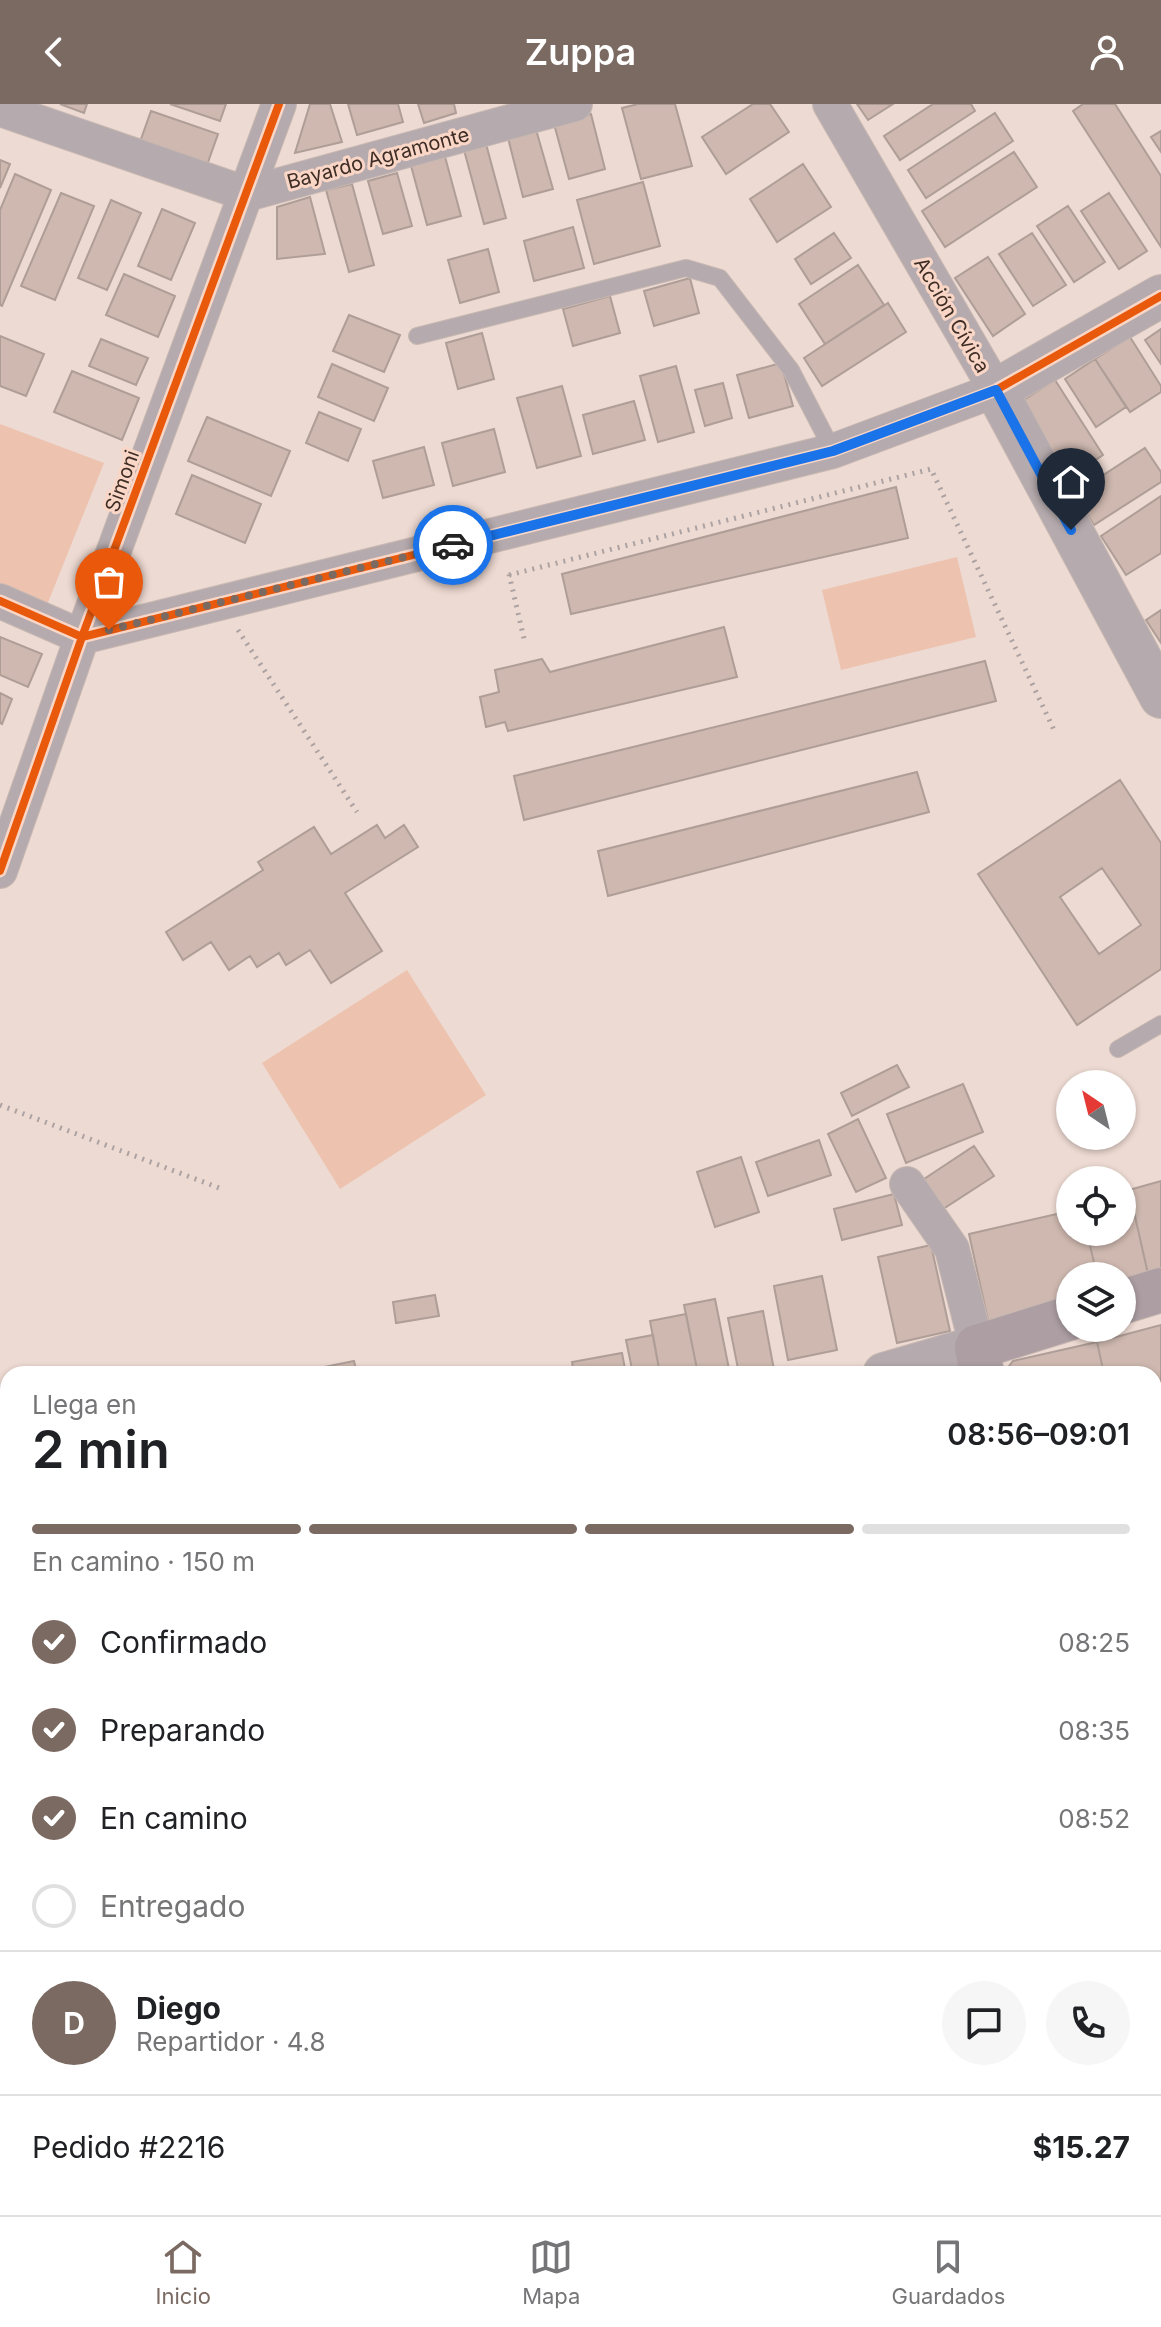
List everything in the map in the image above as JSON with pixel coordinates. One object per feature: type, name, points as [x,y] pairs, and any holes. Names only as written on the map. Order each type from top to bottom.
[{"type":"main road","points":[[1136,1298],[1161,1290]]},
{"type":"main road","points":[[979,1360],[1056,1324]]},
{"type":"street","name":"Simoni","points":[[0,871],[82,637],[279,104]]},
{"type":"street","name":"Bayardo Agramonte","points":[[247,194],[575,104]]},
{"type":"street","name":"Acción Cívica","points":[[830,104],[996,390],[1161,697]]},
{"type":"street","points":[[0,109],[247,194]]},
{"type":"street","points":[[0,601],[82,637],[833,451],[996,390],[1161,296]]},
{"type":"street","points":[[907,1184],[952,1249],[979,1360],[938,1366]]},
{"type":"lane","points":[[417,336],[686,268],[720,278],[791,370],[833,451]]},
{"type":"lane","points":[[1118,1049],[1161,1024]]},
{"type":"path","points":[[509,575],[931,469],[1054,730]]},
{"type":"path","points":[[499,534],[525,643]]},
{"type":"path","points":[[219,602],[357,812]]},
{"type":"path","points":[[0,1105],[222,1189]]},
{"type":"shaded area","points":[[0,424],[104,463],[47,605],[0,585]]},
{"type":"shaded area","points":[[957,557],[976,637],[841,670],[822,590]]},
{"type":"shaded area","points":[[407,970],[486,1095],[340,1189],[262,1063]]},
{"type":"building","points":[[60,104],[87,104],[84,113]]},
{"type":"building","points":[[170,104],[226,104],[220,121]]},
{"type":"building","points":[[310,104],[330,104],[342,142],[295,153]]},
{"type":"building","points":[[348,104],[398,104],[403,122],[357,135]]},
{"type":"building","points":[[418,104],[454,104],[456,113],[424,123]]},
{"type":"building","points":[[638,104],[675,104],[692,166],[641,179],[622,108]]},
{"type":"building","points":[[753,104],[770,104],[789,132],[726,174],[702,137]]},
{"type":"building","points":[[857,104],[893,104],[868,120]]},
{"type":"building","points":[[933,104],[971,104],[975,111],[900,160],[884,136]]},
{"type":"building","points":[[1083,104],[1115,104],[1161,176],[1161,247],[1073,111]]},
{"type":"building","points":[[151,111],[218,134],[207,165],[140,142]]},
{"type":"building","points":[[995,113],[1013,141],[926,198],[908,170]]},
{"type":"building","points":[[591,114],[605,169],[569,179],[554,124]]},
{"type":"building","points":[[535,126],[553,189],[523,197],[507,134]]},
{"type":"building","points":[[1161,131],[1161,152],[1151,137]]},
{"type":"building","points":[[486,144],[506,218],[484,224],[464,150]]},
{"type":"building","points":[[1014,152],[1037,187],[945,247],[922,211]]},
{"type":"building","points":[[444,153],[461,216],[427,225],[410,162]]},
{"type":"building","points":[[0,160],[10,164],[0,188]]},
{"type":"building","points":[[803,164],[831,207],[777,242],[750,199]]},
{"type":"building","points":[[397,173],[412,226],[383,234],[368,181]]},
{"type":"building","points":[[15,174],[51,190],[2,306],[0,210]]},
{"type":"building","points":[[643,182],[660,246],[594,264],[577,200]]},
{"type":"building","points":[[352,184],[374,265],[349,272],[326,190]]},
{"type":"building","points":[[61,193],[94,206],[55,300],[21,286]]},
{"type":"building","points":[[1109,193],[1147,251],[1119,269],[1081,211]]},
{"type":"building","points":[[310,197],[325,254],[277,259],[277,207]]},
{"type":"building","points":[[111,200],[141,213],[107,290],[78,278]]},
{"type":"building","points":[[1068,206],[1105,262],[1074,282],[1037,226]]},
{"type":"building","points":[[162,209],[195,223],[171,280],[138,266]]},
{"type":"building","points":[[573,227],[584,268],[534,281],[524,241]]},
{"type":"building","points":[[834,233],[851,258],[811,284],[795,259]]},
{"type":"building","points":[[1032,233],[1066,285],[1033,306],[999,254]]},
{"type":"building","points":[[488,249],[499,292],[460,303],[448,260]]},
{"type":"building","points":[[988,257],[1025,314],[993,336],[955,278]]},
{"type":"building","points":[[858,265],[884,305],[825,344],[799,304]]},
{"type":"building","points":[[124,274],[175,296],[158,337],[106,315]]},
{"type":"building","points":[[690,278],[699,313],[654,326],[644,291]]},
{"type":"building","points":[[610,296],[620,333],[573,346],[563,309]]},
{"type":"building","points":[[888,303],[906,332],[822,386],[804,358]]},
{"type":"building","points":[[349,315],[400,335],[384,372],[333,351]]},
{"type":"building","points":[[1161,329],[1161,364],[1145,340]]},
{"type":"building","points":[[482,333],[494,379],[458,389],[446,343]]},
{"type":"building","points":[[0,336],[44,354],[26,396],[0,386]]},
{"type":"building","points":[[1130,337],[1161,386],[1161,392],[1130,412],[1095,359]]},
{"type":"building","points":[[101,339],[148,358],[136,385],[89,366]]},
{"type":"building","points":[[1095,359],[1126,407],[1096,427],[1065,379]]},
{"type":"building","points":[[781,363],[793,406],[749,418],[737,375]]},
{"type":"building","points":[[332,364],[388,388],[374,421],[318,397]]},
{"type":"building","points":[[676,366],[694,432],[658,442],[640,376]]},
{"type":"building","points":[[72,371],[139,398],[122,440],[54,412]]},
{"type":"building","points":[[1055,380],[1103,455],[1068,478],[1019,403]]},
{"type":"building","points":[[723,383],[732,418],[705,426],[695,390]]},
{"type":"building","points":[[562,386],[581,456],[537,468],[517,398]]},
{"type":"building","points":[[634,401],[645,440],[593,454],[583,415]]},
{"type":"building","points":[[319,412],[361,429],[348,461],[306,443]]},
{"type":"building","points":[[207,417],[290,451],[271,496],[188,461]]},
{"type":"building","points":[[494,429],[505,472],[453,486],[442,443]]},
{"type":"building","points":[[424,447],[434,485],[383,498],[373,461]]},
{"type":"building","points":[[1145,448],[1161,472],[1161,482],[1094,525],[1074,494]]},
{"type":"building","points":[[192,475],[261,504],[245,543],[176,514]]},
{"type":"building","points":[[896,487],[908,538],[571,614],[562,574]]},
{"type":"building","points":[[1161,496],[1161,553],[1126,575],[1101,536]]},
{"type":"building","points":[[1161,610],[1161,643],[1146,620]]},
{"type":"building","points":[[724,627],[737,677],[508,731],[505,722],[486,727],[480,697],[499,692],[495,670],[542,659],[550,672]]},
{"type":"building","points":[[0,637],[42,654],[28,687],[0,675]]},
{"type":"building","points":[[985,661],[996,701],[524,820],[514,776]]},
{"type":"building","points":[[0,693],[12,699],[2,724],[0,723]]},
{"type":"building","points":[[917,772],[929,812],[608,896],[598,851]]},
{"type":"building","points":[[1120,780],[1161,843],[1161,969],[1077,1025],[978,874]],"holes":[[[1102,868],[1141,925],[1099,954],[1060,897]]]},
{"type":"building","points":[[377,825],[385,838],[404,825],[418,847],[345,893],[382,951],[331,983],[310,950],[286,965],[279,953],[257,967],[250,956],[229,970],[211,942],[183,960],[166,932],[263,870],[258,862],[314,827],[331,854]]},
{"type":"building","points":[[897,1065],[909,1087],[852,1116],[841,1093]]},
{"type":"building","points":[[963,1084],[983,1132],[906,1163],[887,1114]]},
{"type":"building","points":[[858,1119],[886,1178],[856,1192],[828,1134]]},
{"type":"building","points":[[819,1140],[831,1175],[768,1196],[756,1162]]},
{"type":"building","points":[[974,1146],[994,1176],[943,1209],[924,1179]]},
{"type":"building","points":[[741,1157],[759,1212],[715,1227],[697,1172]]},
{"type":"building","points":[[1161,1181],[1161,1284],[1151,1287],[1136,1221],[1136,1188]]},
{"type":"building","points":[[894,1194],[902,1225],[842,1240],[834,1209]]},
{"type":"building","points":[[1056,1214],[1056,1246],[1090,1246],[1094,1262],[1056,1262],[1056,1310],[989,1325],[969,1234]]},
{"type":"building","points":[[1136,1221],[1151,1287],[1136,1291],[1136,1262],[1094,1262],[1090,1246],[1136,1246]]},
{"type":"building","points":[[931,1245],[950,1331],[897,1343],[878,1257]]},
{"type":"building","points":[[822,1276],[837,1350],[788,1360],[774,1286]]},
{"type":"building","points":[[435,1295],[439,1316],[396,1323],[393,1302]]},
{"type":"building","points":[[715,1299],[728,1366],[696,1366],[684,1305]]},
{"type":"building","points":[[763,1311],[773,1366],[737,1366],[728,1318]]},
{"type":"building","points":[[686,1314],[696,1366],[658,1366],[650,1321]]},
{"type":"building","points":[[1161,1325],[1161,1366],[1102,1366],[1097,1342],[1136,1342],[1136,1332]]},
{"type":"building","points":[[653,1335],[659,1366],[631,1366],[626,1340]]},
{"type":"building","points":[[1097,1342],[1102,1366],[1009,1366],[1013,1361]]},
{"type":"building","points":[[622,1353],[624,1366],[573,1366],[572,1362]]},
{"type":"building","points":[[354,1361],[355,1366],[329,1366]]},
{"type":"cycle path","points":[[0,871],[82,637],[279,104]]},
{"type":"cycle path","points":[[0,601],[82,637],[833,451],[996,390],[1161,296]]},
{"type":"way so far","points":[[109,630],[453,545]]},
{"type":"route","points":[[453,545],[833,451],[996,390],[1071,530]]}]
